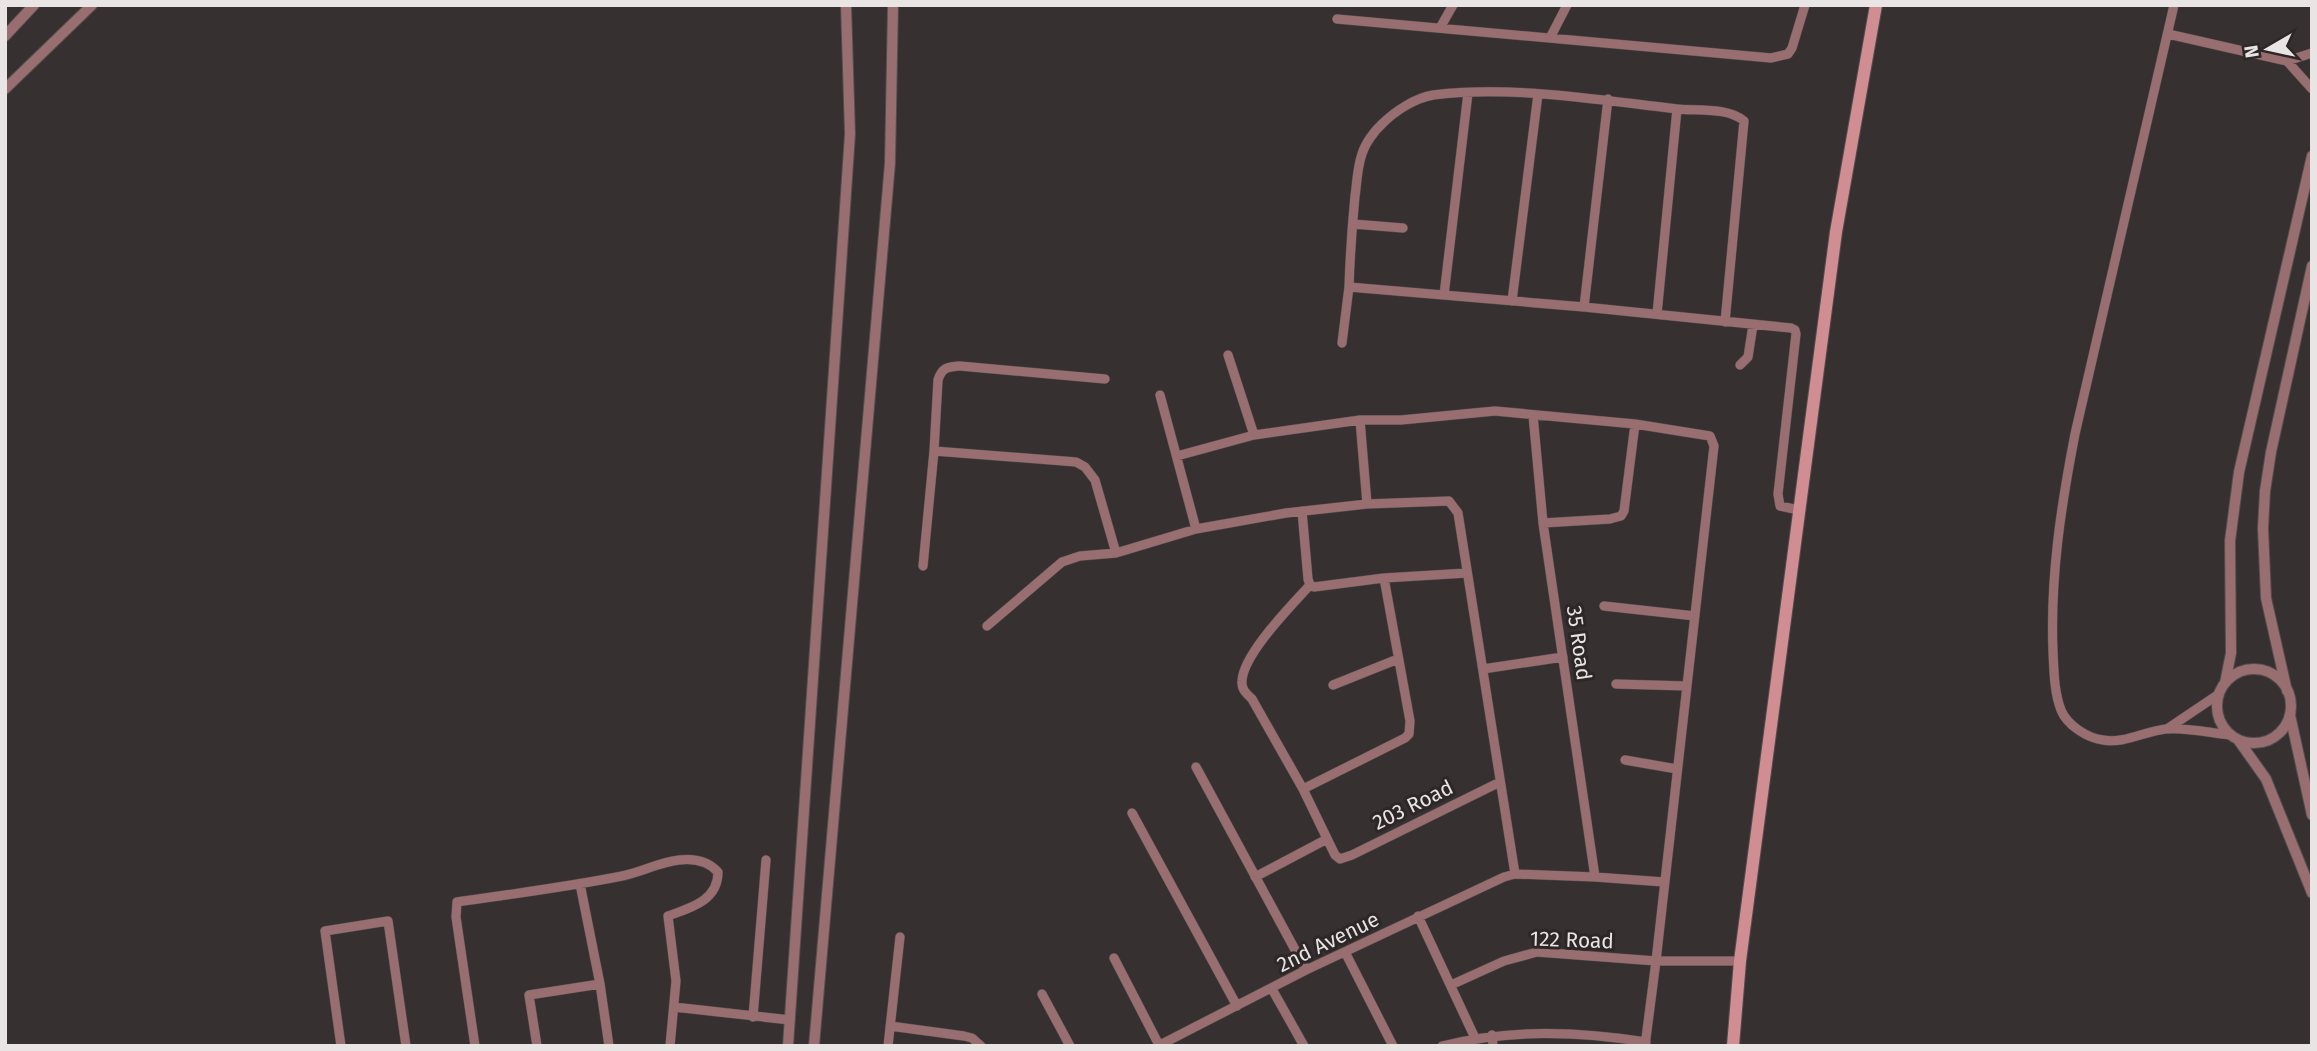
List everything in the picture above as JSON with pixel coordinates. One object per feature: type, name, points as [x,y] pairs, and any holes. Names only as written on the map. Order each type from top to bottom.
[{"type":"main road","points":[[1733,1046],[1740,961],[1836,232],[1877,5]]},
{"type":"street","points":[[5,36],[34,5]]},
{"type":"street","points":[[5,89],[92,5]]},
{"type":"street","points":[[788,1046],[850,134],[846,5]]},
{"type":"street","points":[[814,1046],[890,163],[893,5]]},
{"type":"street","points":[[1440,28],[1453,5]]},
{"type":"street","points":[[1550,38],[1567,5]]},
{"type":"street","points":[[1337,19],[1779,57],[1788,54],[1792,48],[1805,5]]},
{"type":"street","points":[[2174,5],[2061,505],[2053,582],[2055,682],[2062,712],[2070,723],[2085,734],[2103,740],[2120,740],[2167,729],[2235,738],[2252,744],[2276,736],[2285,727],[2291,703],[2266,598],[2263,528],[2271,452],[2312,266]]},
{"type":"street","points":[[2168,34],[2287,61],[2312,53]]},
{"type":"street","points":[[2287,61],[2312,89]]},
{"type":"street","points":[[1444,295],[1468,93]]},
{"type":"street","points":[[1342,343],[1362,153],[1381,124],[1414,102],[1430,96],[1468,93],[1608,99],[1677,109],[1734,113],[1744,121],[1725,322]]},
{"type":"street","points":[[1512,301],[1538,94]]},
{"type":"street","points":[[1584,307],[1608,99]]},
{"type":"street","points":[[1657,314],[1677,109]]},
{"type":"street","points":[[2312,156],[2239,472],[2230,553],[2231,653],[2217,705],[2222,726],[2235,738],[2266,779],[2312,893]]},
{"type":"street","points":[[1353,224],[1403,228]]},
{"type":"street","points":[[1349,287],[1791,328],[1796,334],[1778,494],[1780,506],[1799,510]]},
{"type":"street","points":[[1740,365],[1748,357],[1753,325]]},
{"type":"street","points":[[1228,355],[1254,435]]},
{"type":"street","points":[[923,566],[941,372],[947,367],[960,366],[1105,379]]},
{"type":"street","points":[[1160,395],[1196,529]]},
{"type":"street","points":[[1177,456],[1254,435],[1360,420],[1401,420],[1495,411],[1635,424],[1705,434],[1713,440],[1645,1044],[1549,1032],[1492,1035],[1442,1046]]},
{"type":"street","name":"35 Road","points":[[1533,415],[1543,523],[1595,877]]},
{"type":"street","points":[[1360,420],[1367,504]]},
{"type":"street","points":[[1543,523],[1621,516],[1624,511],[1635,424]]},
{"type":"street","points":[[934,451],[1076,462],[1085,467],[1095,480],[1115,553]]},
{"type":"street","points":[[987,626],[1062,562],[1080,556],[1115,553],[1196,529],[1302,511],[1367,504],[1449,502],[1458,513],[1515,874]]},
{"type":"street","points":[[1255,877],[1328,839],[1303,789],[1252,699],[1243,690],[1241,682],[1244,669],[1263,641],[1310,585],[1302,511]]},
{"type":"street","points":[[1310,585],[1319,587],[1384,578],[1467,573]]},
{"type":"street","points":[[1303,789],[1409,734],[1410,721],[1384,578]]},
{"type":"street","points":[[1604,607],[1695,616]]},
{"type":"street","points":[[1483,669],[1563,657]]},
{"type":"street","points":[[1333,685],[1398,659]]},
{"type":"street","points":[[2225,683],[2246,670],[2258,670],[2270,673],[2280,680],[2287,691]]},
{"type":"street","points":[[1616,684],[1687,686]]},
{"type":"street","points":[[2167,729],[2219,694]]},
{"type":"street","points":[[2290,715],[2312,814]]},
{"type":"street","points":[[1625,760],[1677,769]]},
{"type":"street","points":[[1196,767],[1306,970]]},
{"type":"street","name":"203 Road","points":[[1328,839],[1335,855],[1340,859],[1500,782]]},
{"type":"street","points":[[1132,813],[1237,1006]]},
{"type":"street","points":[[753,1017],[766,859]]},
{"type":"street","points":[[475,1046],[456,917],[457,902],[580,884],[639,873],[679,860],[698,860],[710,864],[718,873],[718,880],[704,903],[668,916],[676,981],[670,1046]]},
{"type":"street","name":"2nd Avenue","points":[[1159,1046],[1306,970],[1504,877],[1515,874],[1664,882]]},
{"type":"street","points":[[580,884],[609,1046]]},
{"type":"street","points":[[1418,916],[1475,1038]]},
{"type":"street","points":[[341,1046],[325,931],[388,922],[406,1046]]},
{"type":"street","points":[[888,1046],[900,937]]},
{"type":"street","points":[[1345,952],[1393,1046]]},
{"type":"street","name":"122 Road","points":[[1451,985],[1504,961],[1537,952],[1656,961],[1740,961]]},
{"type":"street","points":[[1114,958],[1159,1046]]},
{"type":"street","points":[[537,1046],[529,995],[600,984]]},
{"type":"street","points":[[1272,989],[1304,1046]]},
{"type":"street","points":[[1042,994],[1070,1046]]},
{"type":"street","points":[[674,1007],[790,1020]]},
{"type":"street","points":[[890,1026],[964,1036],[972,1038],[981,1046]]},
{"type":"street","points":[[1492,1035],[1493,1046]]}]
